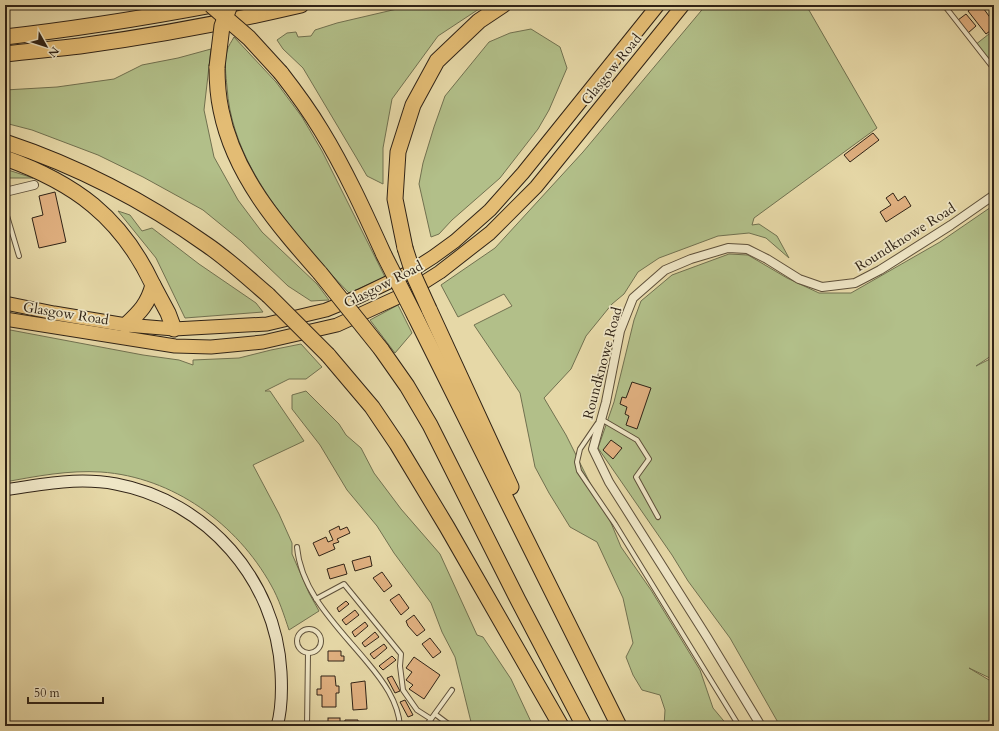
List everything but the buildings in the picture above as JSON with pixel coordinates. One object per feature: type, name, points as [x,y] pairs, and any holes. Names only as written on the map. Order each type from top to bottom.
[{"type":"highway","points":[[5,37],[76,29],[152,17],[212,5],[249,38],[281,72],[302,100],[338,159],[619,726]]},
{"type":"highway","points":[[230,5],[221,32],[216,67],[220,110],[229,141],[239,165],[259,199],[285,233],[320,273],[381,349],[407,386],[430,425],[518,600],[584,726]]},
{"type":"highway","points":[[5,54],[80,46],[187,29],[301,5]]},
{"type":"highway","points":[[503,5],[479,21],[437,61],[413,104],[398,152],[395,199],[405,248],[414,276],[513,492],[600,688]]},
{"type":"highway","points":[[5,142],[58,161],[111,187],[148,207],[208,246],[268,295],[328,355],[372,407],[397,444],[447,527],[560,726]]},
{"type":"highway","points":[[5,147],[111,187]]},
{"type":"highway","points":[[5,158],[49,176],[90,202],[113,224],[135,251],[168,313],[174,329]]},
{"type":"highway","points":[[126,325],[144,307],[151,295],[153,285]]},
{"type":"main road","name":"Glasgow Road","points":[[5,303],[126,325],[174,329],[267,324],[326,310],[385,284],[408,272],[433,256],[472,226],[506,193],[658,5]]},
{"type":"main road","name":"Glasgow Road","points":[[5,319],[175,346],[211,347],[263,342],[337,325],[407,293],[440,272],[490,234],[536,187],[683,5]]},
{"type":"main road","points":[[174,329],[177,339],[181,341],[263,342]]},
{"type":"main road","points":[[5,490],[59,482],[84,481],[116,484],[166,500],[191,515],[214,532],[235,554],[251,576],[271,618],[278,646],[282,682],[281,702],[277,726]]},
{"type":"street","points":[[5,192],[34,185]]},
{"type":"street","name":"Roundknowe Road","points":[[761,726],[707,637],[609,482],[593,449],[606,402],[620,331],[633,298],[665,270],[691,259],[728,248],[747,249],[800,279],[822,287],[855,283],[880,270],[951,225],[994,195]]},
{"type":"lane","points":[[944,5],[994,69]]},
{"type":"lane","points":[[5,209],[19,256]]},
{"type":"lane","points":[[658,517],[636,477],[649,459],[637,440],[601,418],[580,449],[577,462],[579,471],[615,524],[739,726]]},
{"type":"lane","points":[[297,547],[301,568],[316,599],[383,682],[393,698],[399,715],[400,726]]},
{"type":"lane","points":[[316,599],[344,584],[401,654],[400,666],[403,690],[416,710],[431,719]]},
{"type":"lane","points":[[313,629],[318,634],[321,642],[318,649],[308,653],[299,648],[297,638],[301,632],[313,629]]},
{"type":"lane","points":[[307,726],[308,653]]},
{"type":"lane","points":[[426,726],[452,690]]},
{"type":"lane","points":[[435,714],[451,726]]},
{"type":"green space","points":[[414,5],[485,5],[438,36],[392,99],[383,148],[383,184],[367,176],[303,68],[283,49],[277,40],[287,33],[296,32],[298,37],[311,36],[315,30],[337,23]]},
{"type":"green space","points":[[706,5],[806,5],[877,128],[754,218],[752,225],[759,224],[777,236],[789,258],[766,238],[749,233],[718,236],[659,258],[638,272],[624,294],[612,304],[586,336],[571,369],[544,398],[566,435],[595,493],[604,506],[621,547],[651,590],[700,670],[713,708],[728,726],[664,726],[665,710],[660,695],[642,690],[633,675],[626,657],[633,643],[623,598],[597,542],[570,527],[549,493],[535,467],[520,393],[474,325],[512,306],[504,294],[458,317],[441,285],[495,248],[583,152]]},
{"type":"green space","points":[[531,29],[560,47],[567,68],[549,110],[538,129],[500,178],[452,220],[439,234],[431,237],[419,184],[423,163],[445,96],[489,42],[510,33]]},
{"type":"green space","points":[[994,30],[994,69],[975,45]]},
{"type":"green space","points":[[234,37],[276,82],[302,117],[322,151],[385,277],[349,293],[304,243],[276,208],[264,190],[243,151],[235,131],[230,109],[226,78],[226,60],[229,45]]},
{"type":"green space","points":[[211,49],[204,110],[214,157],[238,200],[262,232],[317,284],[329,300],[311,301],[288,286],[241,241],[203,210],[143,177],[98,155],[32,130],[5,123],[5,90],[57,87],[114,79],[142,65],[178,58]]},
{"type":"green space","points":[[5,169],[33,178],[5,178]]},
{"type":"green space","points":[[994,205],[994,354],[976,366],[994,357],[994,680],[969,668],[994,683],[994,726],[780,726],[730,638],[688,581],[672,555],[598,448],[614,402],[634,320],[641,301],[672,275],[729,254],[748,255],[787,278],[819,293],[851,293],[940,242]]},
{"type":"green space","points":[[118,211],[130,215],[142,231],[152,228],[199,264],[256,303],[263,312],[185,318],[156,258]]},
{"type":"green space","points":[[398,305],[412,333],[395,353],[370,320]]},
{"type":"green space","points":[[5,329],[143,355],[179,360],[193,365],[193,360],[239,358],[301,344],[322,367],[306,379],[289,379],[265,391],[270,391],[304,441],[253,465],[279,514],[292,543],[292,554],[309,593],[319,611],[289,630],[279,601],[271,585],[257,563],[240,542],[221,524],[200,508],[177,494],[153,483],[128,476],[101,472],[53,474],[5,482]]},
{"type":"green space","points":[[306,391],[339,424],[346,435],[361,448],[374,473],[401,509],[440,554],[477,635],[483,637],[511,679],[533,726],[472,726],[455,657],[442,632],[431,603],[394,553],[377,526],[347,490],[320,445],[292,409],[292,395]]}]
